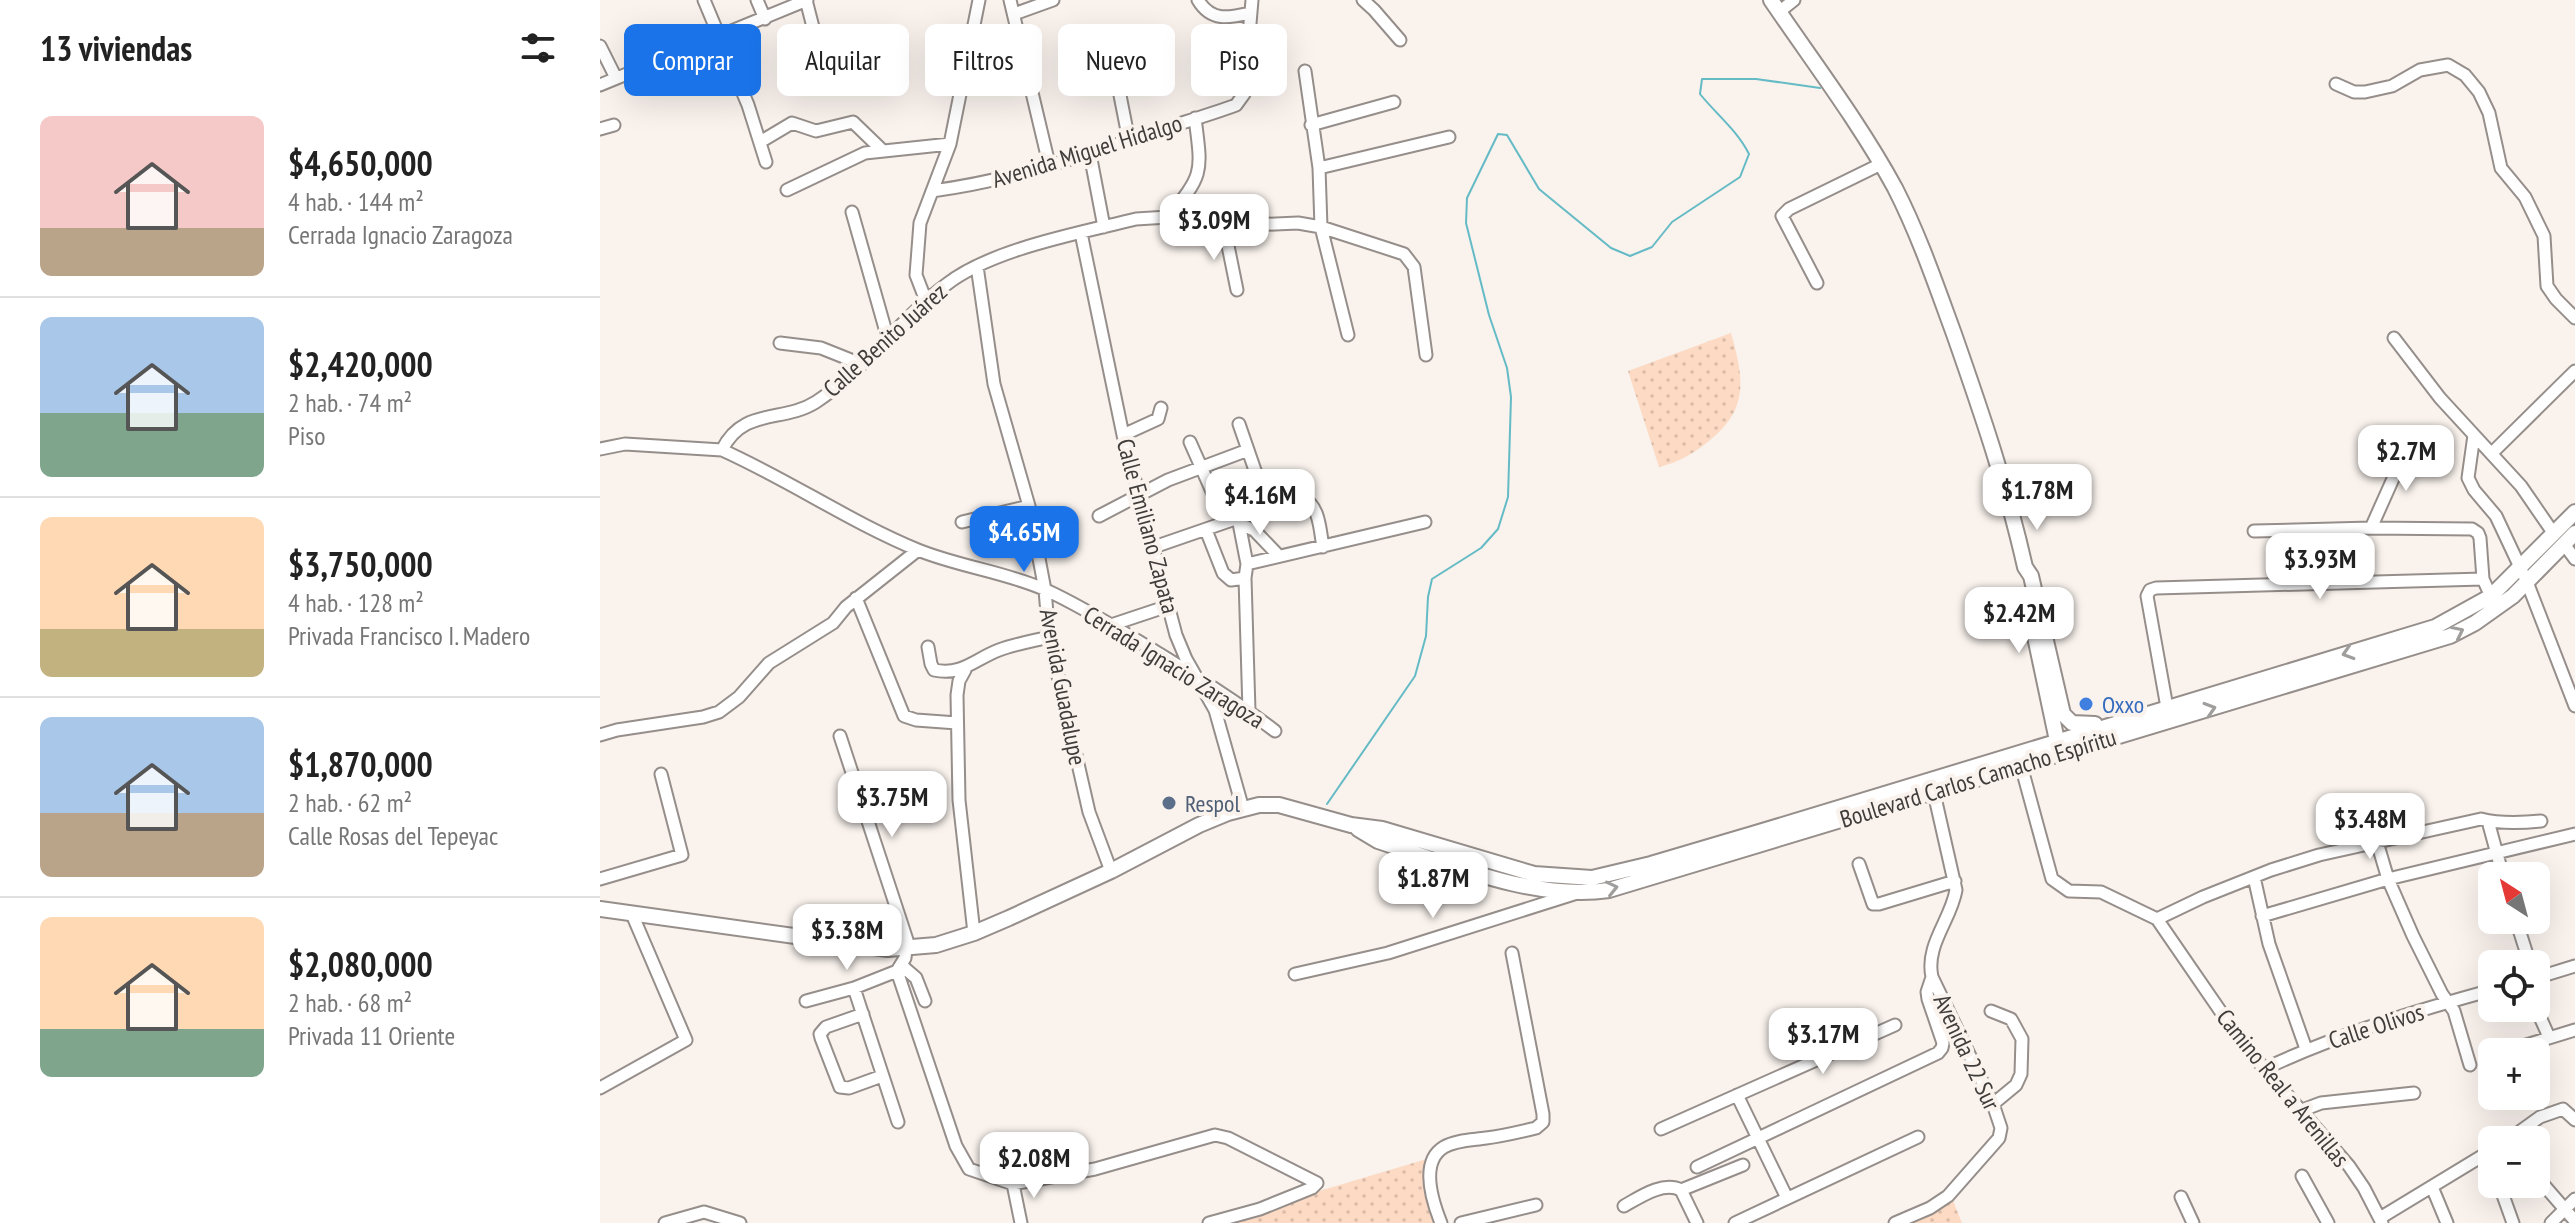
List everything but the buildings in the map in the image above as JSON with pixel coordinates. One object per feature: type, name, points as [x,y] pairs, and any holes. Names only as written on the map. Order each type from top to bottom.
[{"type":"main road","points":[[1775,6],[1881,164],[1911,222],[1935,282],[2011,506],[2025,567],[2023,578],[2059,721],[2058,748]]},
{"type":"main road","name":"Boulevard Carlos Camacho Espíritu","points":[[600,909],[872,947],[907,949],[936,945],[974,933],[1111,871],[1199,825],[1259,805],[1279,805],[1351,825],[1382,829],[1534,874],[1592,878],[2019,760],[2435,627],[2494,602],[2527,582],[2575,512]]},
{"type":"main road","name":"Boulevard Carlos Camacho Espíritu","points":[[2494,602],[2520,568],[2559,539],[2575,533]]},
{"type":"main road","name":"Boulevard Carlos Camacho Espíritu","points":[[2058,748],[2107,725],[2168,714]]},
{"type":"main road","points":[[2059,721],[2107,725]]},
{"type":"main road","name":"Boulevard Carlos Camacho Espíritu","points":[[1351,825],[1378,841],[1532,887],[1578,893],[1609,890],[1934,793],[2019,760]]},
{"type":"street","points":[[704,0],[714,24]]},
{"type":"street","points":[[757,0],[765,19]]},
{"type":"street","points":[[751,24],[807,0],[813,24]]},
{"type":"street","points":[[926,301],[916,275],[920,223],[950,144],[979,0]]},
{"type":"street","points":[[1010,0],[1049,164]]},
{"type":"street","points":[[1014,14],[1053,0]]},
{"type":"street","points":[[1198,0],[1209,12],[1221,18],[1250,13],[1252,0]]},
{"type":"street","points":[[1363,0],[1400,40]]},
{"type":"street","points":[[1775,6],[1794,0]]},
{"type":"street","name":"Avenida Miguel Hidalgo","points":[[932,191],[991,181],[1090,154],[1240,102],[1244,94],[1250,13]]},
{"type":"street","points":[[600,46],[616,78]]},
{"type":"street","points":[[2336,84],[2354,92],[2365,92],[2392,86],[2420,70],[2448,65],[2465,75],[2479,92],[2489,113],[2501,168],[2525,197],[2544,236],[2547,286],[2575,318]]},
{"type":"street","points":[[1305,71],[1319,168],[1321,227],[1348,335]]},
{"type":"street","points":[[600,85],[624,75]]},
{"type":"street","points":[[744,96],[766,162]]},
{"type":"street","points":[[1120,96],[1129,141]]},
{"type":"street","points":[[1311,125],[1394,102]]},
{"type":"street","points":[[1168,217],[1198,178],[1200,156],[1195,118]]},
{"type":"street","points":[[760,142],[792,123],[816,131],[853,122],[883,151]]},
{"type":"street","points":[[600,129],[614,125]]},
{"type":"street","points":[[1319,168],[1449,137]]},
{"type":"street","points":[[787,190],[850,158],[950,144]]},
{"type":"street","points":[[1090,154],[1104,227]]},
{"type":"street","points":[[1817,283],[1782,220],[1784,213],[1881,164]]},
{"type":"street","points":[[852,212],[888,339]]},
{"type":"street","name":"Calle Benito Juárez","points":[[722,450],[741,426],[762,417],[811,405],[861,364],[951,280],[1012,251],[1136,219],[1168,217],[1224,226],[1298,223],[1398,251],[1410,259],[1414,267],[1426,355]]},
{"type":"street","points":[[1224,226],[1237,290]]},
{"type":"street","name":"Calle Emiliano Zapata","points":[[1081,233],[1123,435],[1176,635],[1215,710],[1243,809]]},
{"type":"street","name":"Avenida Guadalupe","points":[[977,266],[995,391],[1029,506],[1045,590],[1049,637],[1089,812],[1111,871]]},
{"type":"street","points":[[2394,338],[2440,398],[2521,486],[2575,559]]},
{"type":"street","points":[[780,343],[821,348],[861,364]]},
{"type":"street","points":[[2492,453],[2575,371]]},
{"type":"street","points":[[1123,435],[1154,421],[1160,416],[1161,408]]},
{"type":"street","points":[[1239,424],[1258,479]]},
{"type":"street","points":[[2474,435],[2468,478],[2496,516],[2527,582],[2575,706]]},
{"type":"street","points":[[1190,442],[1214,496]]},
{"type":"street","points":[[2371,528],[2409,443]]},
{"type":"street","points":[[600,449],[625,444],[722,450]]},
{"type":"street","name":"Cerrada Ignacio Zaragoza","points":[[722,450],[855,521],[918,550],[1045,590],[1111,625],[1196,677],[1275,731]]},
{"type":"street","points":[[1099,516],[1168,480],[1248,450]]},
{"type":"street","points":[[1154,547],[1299,500],[1308,500],[1315,508],[1323,547]]},
{"type":"street","points":[[962,522],[1029,506]]},
{"type":"street","points":[[1239,521],[1254,530],[1279,556]]},
{"type":"street","points":[[1239,521],[1247,564],[1249,711]]},
{"type":"street","points":[[1247,564],[1425,522]]},
{"type":"street","points":[[2254,531],[2466,527],[2475,530],[2480,538],[2483,579],[2494,602]]},
{"type":"street","points":[[1206,530],[1223,573],[1231,580],[1245,578]]},
{"type":"street","points":[[600,735],[719,712],[732,703],[769,663],[833,623],[856,598],[918,550]]},
{"type":"street","points":[[2168,714],[2147,596],[2150,590],[2483,579]]},
{"type":"street","points":[[856,598],[904,716],[910,720],[957,723]]},
{"type":"street","points":[[1111,625],[1168,606]]},
{"type":"street","points":[[974,933],[959,800],[959,681],[965,670],[983,656],[1049,637]]},
{"type":"street","points":[[928,647],[934,670],[965,670]]},
{"type":"street","points":[[840,736],[904,931],[907,949],[899,968],[961,1158],[969,1169],[1013,1184],[1095,1169],[1215,1135],[1228,1138],[1317,1183],[1260,1209],[1209,1223]]},
{"type":"street","name":"Camino Real a Arenillas","points":[[2019,760],[2052,879],[2069,891],[2101,892],[2157,919],[2243,1044],[2349,1166],[2381,1221]]},
{"type":"street","points":[[600,879],[682,855],[661,774]]},
{"type":"street","points":[[1697,1167],[1938,1053],[1943,1043],[1927,992],[1932,977],[1932,952],[1954,902],[1955,881],[1934,793]]},
{"type":"street","points":[[2157,919],[2254,877],[2319,855],[2481,819],[2519,823],[2541,821]]},
{"type":"street","points":[[2488,821],[2499,862]]},
{"type":"street","points":[[2262,916],[2388,879],[2575,834]]},
{"type":"street","points":[[2377,842],[2388,879],[2430,971],[2454,1011],[2470,1065]]},
{"type":"street","points":[[1859,864],[1873,904],[1955,881]]},
{"type":"street","points":[[2254,877],[2281,980],[2306,1049]]},
{"type":"street","points":[[1295,974],[1388,953],[1578,893]]},
{"type":"street","points":[[600,1088],[686,1040],[632,914]]},
{"type":"street","points":[[1441,1223],[1431,1180],[1431,1164],[1436,1156],[1448,1145],[1536,1128],[1543,1122],[1512,953]]},
{"type":"street","points":[[2550,974],[2575,966]]},
{"type":"street","points":[[806,1001],[854,988],[899,968]]},
{"type":"street","points":[[899,968],[916,978],[925,1001]]},
{"type":"street","name":"Avenida 22 Sur","points":[[1895,1223],[1930,1208],[1948,1196],[1999,1138],[2001,1128],[1993,1104],[1932,977]]},
{"type":"street","points":[[854,988],[898,1122]]},
{"type":"street","name":"Calle Olivos","points":[[2264,1069],[2306,1049],[2478,994]]},
{"type":"street","points":[[1991,1011],[2011,1019],[2022,1039],[2021,1074],[2016,1085],[1993,1104]]},
{"type":"street","points":[[863,1014],[826,1027],[820,1034],[821,1038],[840,1087],[849,1088],[882,1076]]},
{"type":"street","points":[[2542,1022],[2549,1037]]},
{"type":"street","points":[[1661,1129],[1895,1025]]},
{"type":"street","points":[[2546,1038],[2575,1030]]},
{"type":"street","points":[[2300,1111],[2321,1103],[2414,1093]]},
{"type":"street","points":[[1737,1095],[1787,1198]]},
{"type":"street","points":[[2527,1126],[2540,1117],[2563,1109],[2575,1120]]},
{"type":"street","points":[[1735,1223],[1918,1137]]},
{"type":"street","points":[[2381,1221],[2478,1159]]},
{"type":"street","points":[[1681,1190],[1743,1165]]},
{"type":"street","points":[[2302,1176],[2328,1223]]},
{"type":"street","points":[[1013,1184],[1021,1223]]},
{"type":"street","points":[[1624,1206],[1666,1187],[1674,1187],[1681,1190],[1697,1223]]},
{"type":"street","points":[[2432,1187],[2447,1223]]},
{"type":"street","points":[[2550,1192],[2575,1221]]},
{"type":"street","points":[[2181,1197],[2193,1223]]},
{"type":"street","points":[[2504,1198],[2513,1223]]},
{"type":"street","points":[[2551,1223],[2575,1199]]},
{"type":"street","points":[[1461,1223],[1536,1205]]},
{"type":"street","points":[[665,1223],[704,1212],[740,1223]]},
{"type":"shaded area","points":[[1731,333],[1739,365],[1740,392],[1731,417],[1697,450],[1659,467],[1628,371]]},
{"type":"shaded area","points":[[1430,1158],[1444,1223],[1212,1223]]},
{"type":"shaded area","points":[[1952,1198],[1962,1223],[1903,1223]]},
{"type":"waterway","points":[[1327,804],[1415,676],[1426,636],[1432,579],[1481,548],[1498,529],[1508,497],[1511,397],[1507,368],[1489,315],[1466,223],[1467,198],[1498,134],[1507,135],[1539,189],[1611,248],[1630,256],[1652,247],[1672,222],[1740,177],[1749,154],[1700,94],[1702,79],[1756,79],[1820,88]]},
{"type":"place","name":"Oxxo","points":[[2086,704]]},
{"type":"place","name":"Respol","points":[[1169,803]]}]
